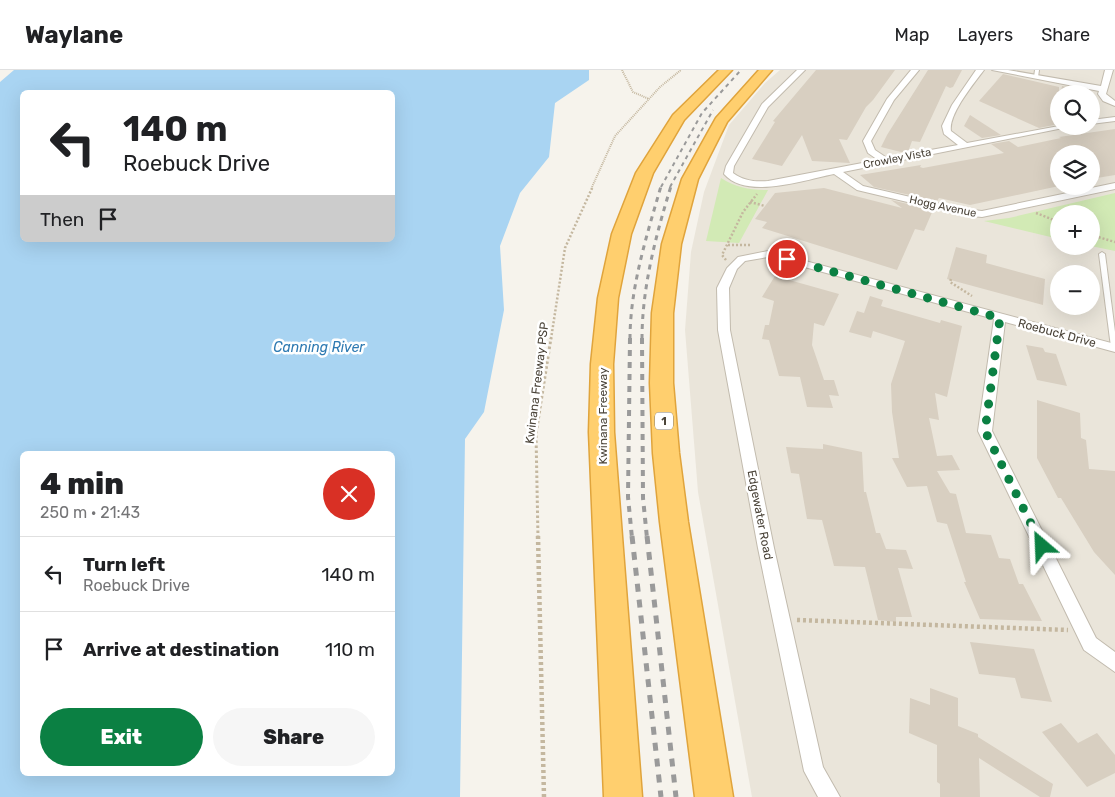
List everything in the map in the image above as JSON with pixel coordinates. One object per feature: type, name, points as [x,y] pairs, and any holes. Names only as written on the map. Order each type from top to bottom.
[{"type":"highway","name":"Kwinana Freeway","points":[[623,797],[603,493],[602,393],[606,311],[618,242],[642,176],[660,142],[680,115],[703,90],[726,70]]},
{"type":"highway","name":"1","points":[[714,797],[670,495],[662,401],[663,325],[671,249],[678,216],[694,170],[728,111],[766,70]]},
{"type":"street","name":"Crowley Vista","points":[[801,70],[765,106],[730,166],[728,174],[738,181],[755,185],[1050,129]]},
{"type":"street","points":[[884,160],[872,151],[867,141],[891,99],[915,70]]},
{"type":"street","points":[[964,145],[947,132],[946,126],[956,105],[980,70]]},
{"type":"street","points":[[996,70],[1037,74],[1103,89]]},
{"type":"street","points":[[1109,70],[1103,89],[1103,96],[1115,104]]},
{"type":"street","points":[[1100,121],[1115,119]]},
{"type":"street","name":"Hogg Avenue","points":[[835,170],[848,182],[860,188],[962,212],[982,214],[1115,186]]},
{"type":"street","name":"Roebuck Drive","points":[[732,268],[742,259],[768,254],[1114,348]]},
{"type":"street","name":"Edgewater Road","points":[[732,268],[723,288],[724,330],[766,548],[814,771],[830,797]]},
{"type":"street","points":[[1000,318],[985,431],[1090,644],[1115,663]]},
{"type":"lane","points":[[1102,254],[1114,348]]},
{"type":"path","points":[[622,70],[633,92],[649,99]]},
{"type":"path","name":"Kwinana Freeway PSP","points":[[544,797],[536,434],[565,248],[615,136],[660,87],[682,70]]},
{"type":"path","points":[[732,268],[722,255],[743,212],[762,189]]},
{"type":"path","points":[[750,202],[765,206]]},
{"type":"path","points":[[1040,208],[1032,210],[1050,218]]},
{"type":"path","points":[[1100,238],[1115,242]]},
{"type":"path","points":[[950,279],[950,282],[975,298],[974,310]]},
{"type":"path","points":[[808,621],[1054,630]]},
{"type":"shaded area","points":[[780,70],[1115,70],[1115,797],[752,797],[698,492],[685,330],[691,252],[704,192],[729,125],[765,83]]},
{"type":"green space","points":[[721,178],[744,188],[768,190],[739,243],[706,241]]},
{"type":"green space","points":[[1115,193],[1115,251],[1100,248],[1100,205],[1064,205]]},
{"type":"green space","points":[[1050,208],[1050,237],[984,221],[1009,218]]},
{"type":"water","name":"Canning River","points":[[14,70],[589,70],[589,80],[555,103],[549,157],[520,193],[500,246],[504,310],[484,412],[465,439],[460,797],[0,797],[0,82]]},
{"type":"building","points":[[816,70],[895,70],[866,107],[847,140],[839,139],[850,163],[812,161],[802,135],[782,166],[752,159],[775,122],[773,121]]},
{"type":"building","points":[[928,70],[962,70],[953,87],[946,86],[920,142],[912,141],[908,152],[905,153],[881,147],[887,135]]},
{"type":"building","points":[[1003,74],[1050,85],[1050,126],[1039,128],[979,101]]},
{"type":"building","points":[[970,115],[1001,135],[982,138],[964,126]]},
{"type":"building","points":[[1115,129],[1115,175],[1100,178],[1100,145],[1050,145],[1050,188],[970,205],[939,198],[937,201],[874,187],[860,175],[921,165],[920,167],[923,168],[1004,153],[991,144],[1009,141],[1018,147],[1061,138],[1059,137],[1100,135],[1100,131]]},
{"type":"building","points":[[824,188],[902,208],[891,200],[933,210],[924,231],[915,229],[897,270],[762,228],[767,222],[755,219],[775,193]]},
{"type":"building","points":[[956,247],[987,255],[986,263],[1045,279],[1043,305],[947,279]]},
{"type":"building","points":[[775,276],[839,294],[824,326],[814,323],[812,345],[824,380],[834,380],[839,396],[829,395],[833,408],[807,407],[800,377],[779,376],[769,340],[762,339],[765,325],[769,325],[774,301],[762,297]]},
{"type":"building","points":[[870,296],[883,300],[881,306],[940,323],[941,320],[962,326],[947,397],[935,393],[939,420],[929,418],[937,456],[952,455],[960,470],[937,471],[950,493],[956,494],[966,533],[991,535],[999,558],[1010,559],[1019,584],[1023,584],[1042,621],[980,619],[964,582],[966,582],[947,524],[937,522],[927,486],[907,487],[892,458],[899,458],[892,412],[891,384],[905,341],[873,331],[871,338],[849,332],[857,311],[864,313]]},
{"type":"building","points":[[1026,345],[1043,348],[1045,352],[1056,354],[1067,386],[1037,380]]},
{"type":"building","points":[[1037,400],[1080,413],[1081,438],[1086,440],[1089,469],[1115,471],[1115,575],[1094,552],[1061,498],[1058,498],[1037,458]]},
{"type":"building","points":[[823,444],[862,452],[864,492],[866,492],[876,533],[880,533],[886,549],[906,550],[913,569],[898,568],[912,617],[896,617],[896,622],[878,620],[865,567],[834,566],[822,520],[807,519],[799,474],[791,473],[786,447],[823,449]]},
{"type":"building","points":[[970,642],[1034,649],[1052,702],[1021,698],[1015,678],[979,674]]},
{"type":"building","points":[[930,688],[958,698],[958,726],[978,734],[978,737],[1053,784],[1050,797],[1040,797],[979,758],[980,797],[940,797],[940,784],[937,782],[937,745],[909,733],[910,698],[930,705]]},
{"type":"building","points":[[1061,723],[1078,743],[1097,733],[1115,755],[1115,773],[1087,787],[1042,732]]},
{"type":"railway","points":[[661,187],[702,113],[741,70]]},
{"type":"railway","points":[[670,187],[713,110]]},
{"type":"railway","points":[[630,339],[636,281],[661,186]]},
{"type":"railway","points":[[642,339],[647,281],[660,223],[671,186]]},
{"type":"railway","points":[[630,338],[628,497],[632,538]]},
{"type":"railway","points":[[642,339],[643,498],[647,538]]},
{"type":"railway","points":[[632,536],[661,797]]},
{"type":"railway","points":[[647,536],[676,797]]},
{"type":"route","points":[[787,259],[1000,318],[985,431],[1042,546]]}]
